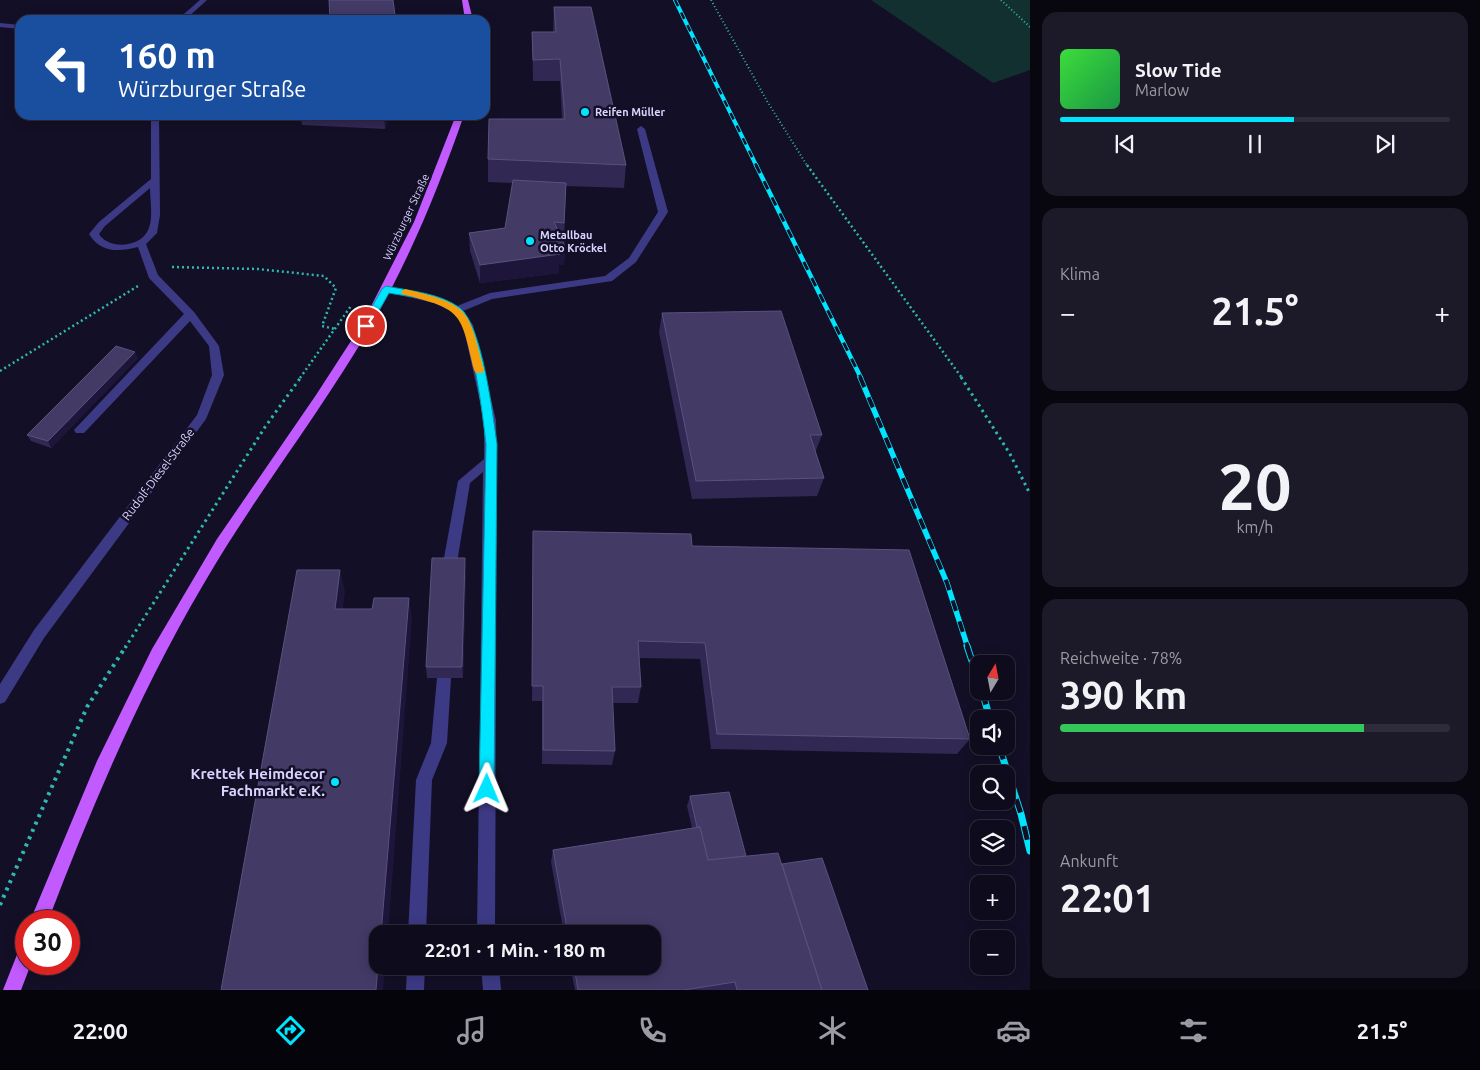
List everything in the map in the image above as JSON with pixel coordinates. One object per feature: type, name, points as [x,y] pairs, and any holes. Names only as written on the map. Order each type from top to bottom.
[{"type":"main road","points":[[465,0],[468,15]]},
{"type":"main road","name":"Würzburger Straße","points":[[43,910],[76,829],[133,704],[177,617],[220,546],[366,326],[386,289],[440,172],[458,120]]},
{"type":"main road","points":[[12,990],[18,975]]},
{"type":"street","points":[[187,15],[204,0]]},
{"type":"street","points":[[0,25],[15,26]]},
{"type":"street","points":[[154,181],[102,224],[94,234],[98,243],[108,248],[128,247],[141,243],[152,233],[154,181],[155,120]]},
{"type":"street","points":[[458,310],[490,296],[608,279],[633,260],[663,212],[641,129]]},
{"type":"street","name":"Rudolf-Diesel-Straße","points":[[0,697],[39,634],[202,416],[218,375],[214,346],[190,314],[153,276],[141,243]]},
{"type":"street","points":[[386,289],[437,300],[458,310],[468,325],[487,401],[491,460],[486,925]]},
{"type":"street","points":[[80,430],[190,314]]},
{"type":"street","points":[[449,569],[464,481],[491,460]]},
{"type":"street","points":[[418,925],[424,780],[439,743],[444,678]]},
{"type":"street","points":[[415,990],[416,975]]},
{"type":"street","points":[[491,975],[492,990]]},
{"type":"path","points":[[711,0],[752,77],[818,181],[951,361],[1019,471],[1030,494]]},
{"type":"path","points":[[1002,0],[1030,27]]},
{"type":"path","points":[[0,371],[153,276],[175,266],[258,269],[324,276],[336,288],[322,326],[335,329]]},
{"type":"path","points":[[0,905],[17,866]]},
{"type":"green space","points":[[871,0],[1030,0],[1030,70],[993,83]]},
{"type":"building","points":[[329,0],[393,0],[395,15],[330,15]]},
{"type":"building","name":"Reifen Müller","points":[[554,7],[591,7],[626,165],[488,159],[490,119],[565,119],[560,59],[533,60],[532,32],[556,32]]},
{"type":"building","name":"Metallbau Otto Kröckel","points":[[513,180],[566,183],[564,223],[554,222],[565,246],[557,247],[560,254],[480,265],[469,233],[505,228]]},
{"type":"building","points":[[781,311],[822,435],[810,435],[824,478],[696,481],[662,313]]},
{"type":"building","points":[[116,346],[135,352],[48,441],[27,435]]},
{"type":"building","points":[[533,531],[691,534],[692,546],[909,550],[970,739],[717,734],[705,643],[638,641],[641,687],[612,687],[615,751],[543,750],[543,686],[532,686]]},
{"type":"building","points":[[432,558],[465,558],[462,667],[426,667]]},
{"type":"building","name":"Krettek Heimdecor Fachmarkt e.K.","points":[[297,570],[340,570],[335,609],[372,609],[374,598],[409,598],[382,925],[369,925],[369,975],[377,975],[376,990],[221,990]]},
{"type":"building","points":[[729,792],[746,856],[708,860],[700,827],[697,827],[690,796]]},
{"type":"building","points":[[700,827],[708,860],[778,853],[822,990],[737,990],[735,982],[684,990],[578,990],[576,975],[661,975],[661,925],[566,925],[553,850]]},
{"type":"building","points":[[822,858],[868,990],[822,990],[782,864]]},
{"type":"railway","points":[[675,0],[757,167]]},
{"type":"railway","points":[[756,165],[861,378]]},
{"type":"railway","points":[[860,377],[947,583],[968,648]]},
{"type":"railway","points":[[967,646],[970,655]]},
{"type":"railway","points":[[985,700],[987,710]]},
{"type":"railway","points":[[1002,755],[1021,814],[1030,851]]},
{"type":"slow traffic","points":[[405,292],[437,300],[458,310],[468,325],[479,370]]},
{"type":"place","name":"Reifen Müller","points":[[585,112]]},
{"type":"place","name":"Metallbau Otto Kröckel","points":[[530,241]]},
{"type":"place","name":"Krettek Heimdecor Fachmarkt e.K.","points":[[335,782]]},
{"type":"route","points":[[366,326],[386,289],[413,293],[437,300],[458,310],[468,325],[487,401],[491,444],[487,789]]}]
